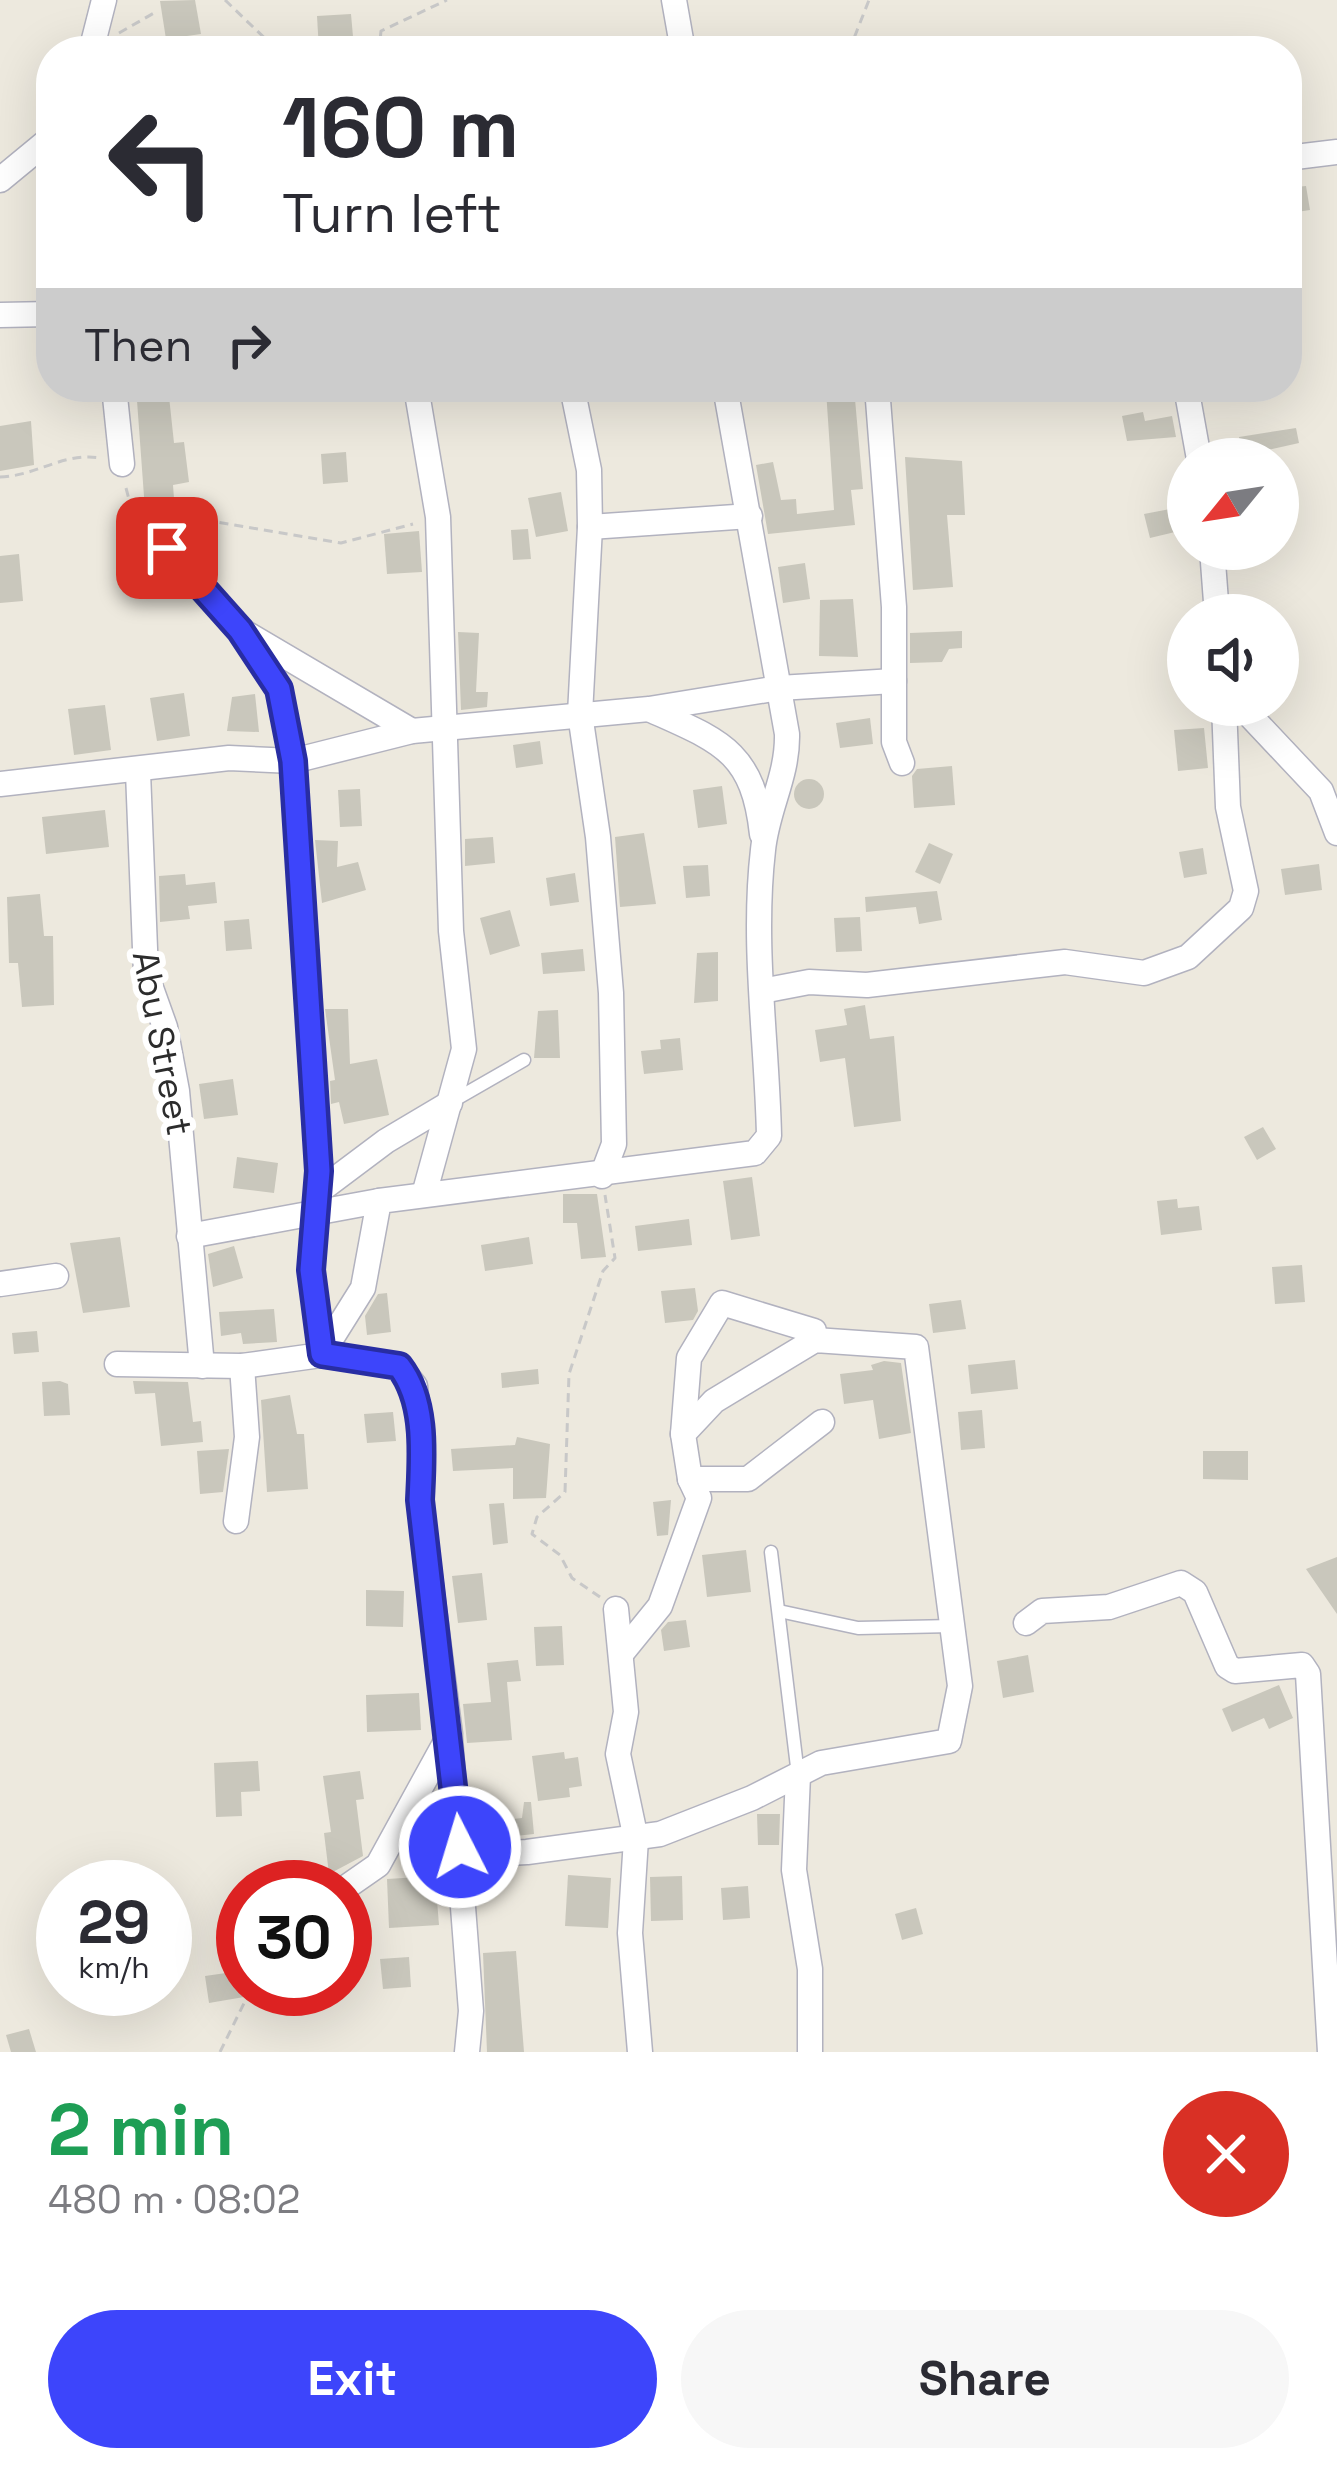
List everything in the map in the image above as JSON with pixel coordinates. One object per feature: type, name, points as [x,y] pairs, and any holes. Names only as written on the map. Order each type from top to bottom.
[{"type":"street","points":[[95,36],[104,0]]},
{"type":"street","points":[[674,0],[680,36]]},
{"type":"street","points":[[0,180],[36,150]]},
{"type":"street","points":[[1302,156],[1337,152]]},
{"type":"street","points":[[0,315],[36,314]]},
{"type":"street","points":[[116,402],[122,464]]},
{"type":"street","points":[[419,402],[438,517],[451,931],[464,1049],[425,1191]]},
{"type":"street","points":[[575,402],[589,470],[590,527],[580,714],[598,837],[611,993],[614,1144],[602,1176]]},
{"type":"street","points":[[728,402],[788,762],[763,845]]},
{"type":"street","points":[[879,402],[886,454],[894,742],[902,763]]},
{"type":"street","points":[[1189,402],[1195,438]]},
{"type":"street","points":[[590,527],[750,516]]},
{"type":"street","points":[[146,526],[240,630],[279,689],[293,761],[316,1202],[311,1270],[322,1354]]},
{"type":"street","points":[[240,630],[412,731]]},
{"type":"street","points":[[0,784],[138,772],[229,758],[293,761],[412,731],[649,709],[779,688],[894,681]]},
{"type":"street","points":[[712,738],[751,693]]},
{"type":"street","points":[[189,1236],[316,1202],[379,1201],[425,1191],[602,1176],[765,1148],[768,1113],[758,931],[763,845],[752,780],[738,758],[712,738],[649,709]]},
{"type":"street","points":[[762,991],[809,982],[867,986],[1065,962],[1144,973],[1188,958],[1241,908],[1246,891],[1228,807],[1225,726]]},
{"type":"street","points":[[1261,726],[1329,796],[1336,831]]},
{"type":"street","name":"Abu Street","points":[[138,772],[146,974],[164,1027],[176,1091],[202,1366]]},
{"type":"street","points":[[316,1202],[386,1141],[450,1103]]},
{"type":"street","points":[[322,1354],[363,1288],[379,1201]]},
{"type":"street","points":[[0,1284],[56,1276]]},
{"type":"street","points":[[621,1654],[660,1606],[699,1498],[690,1479],[682,1434],[689,1358],[722,1303],[814,1331],[815,1340]]},
{"type":"street","points":[[460,1847],[486,1854],[636,1839],[752,1798],[821,1762],[949,1741],[960,1686],[916,1347],[815,1340],[714,1401],[682,1434]]},
{"type":"street","points":[[117,1364],[242,1366],[322,1354],[399,1366],[415,1386],[422,1521],[460,1847],[472,2011],[466,2052]]},
{"type":"street","points":[[236,1521],[247,1437],[242,1366]]},
{"type":"street","points":[[690,1479],[748,1479],[822,1422]]},
{"type":"street","points":[[1026,1623],[1042,1611],[1109,1607],[1181,1583],[1195,1592],[1227,1666],[1235,1671],[1302,1665],[1308,1674],[1330,2052]]},
{"type":"street","points":[[616,1609],[626,1712],[618,1754],[636,1839],[630,1933],[640,2052]]},
{"type":"street","points":[[372,1868],[450,1734]]},
{"type":"street","points":[[799,1775],[794,1870],[810,1969],[810,2052]]},
{"type":"lane","points":[[450,1103],[524,1060]]},
{"type":"lane","points":[[771,1552],[799,1775]]},
{"type":"lane","points":[[779,1611],[858,1628],[953,1627]]},
{"type":"path","points":[[225,0],[262,36]]},
{"type":"path","points":[[381,36],[381,31],[447,0]]},
{"type":"path","points":[[855,36],[869,0]]},
{"type":"path","points":[[115,36],[154,13]]},
{"type":"path","points":[[0,478],[30,474],[76,455],[122,464],[130,506],[146,526],[175,527],[187,517],[341,542],[438,517]]},
{"type":"path","points":[[602,1176],[614,1258],[603,1271],[569,1374],[565,1492],[537,1517],[532,1534],[560,1555],[572,1578],[616,1609]]},
{"type":"path","points":[[220,2052],[238,2016]]},
{"type":"building","points":[[195,0],[201,34],[166,36],[160,1]]},
{"type":"building","points":[[351,14],[353,36],[318,36],[317,16]]},
{"type":"building","points":[[1302,186],[1306,186],[1310,210],[1302,211]]},
{"type":"building","points":[[137,402],[170,402],[174,443],[184,442],[189,482],[173,485],[175,512],[145,510]]},
{"type":"building","points":[[827,402],[855,402],[863,489],[851,490],[855,525],[768,534],[756,465],[773,462],[781,500],[796,499],[797,514],[834,510]]},
{"type":"building","points":[[1143,412],[1145,421],[1172,416],[1176,437],[1127,441],[1122,416]]},
{"type":"building","points":[[31,421],[34,465],[0,471],[0,426]]},
{"type":"building","points":[[1296,428],[1298,438],[1239,438]]},
{"type":"building","points":[[346,452],[348,482],[323,484],[321,454]]},
{"type":"building","points":[[905,457],[962,461],[965,515],[947,515],[953,587],[913,590]]},
{"type":"building","points":[[561,492],[568,531],[536,537],[528,498]]},
{"type":"building","points":[[1167,510],[1167,534],[1150,538],[1144,514]]},
{"type":"building","points":[[528,529],[531,559],[513,560],[511,530]]},
{"type":"building","points":[[419,531],[422,572],[387,574],[384,534]]},
{"type":"building","points":[[19,554],[23,601],[0,603],[0,556]]},
{"type":"building","points":[[805,563],[810,599],[783,603],[778,567]]},
{"type":"building","points":[[853,599],[858,657],[819,656],[820,600]]},
{"type":"building","points":[[962,631],[962,648],[949,649],[942,662],[910,663],[910,633]]},
{"type":"building","points":[[458,632],[479,633],[476,692],[488,692],[487,707],[461,710]]},
{"type":"building","points":[[184,693],[190,736],[157,741],[150,698]]},
{"type":"building","points":[[255,694],[259,732],[227,731],[232,697]]},
{"type":"building","points":[[105,705],[111,750],[74,755],[68,709]]},
{"type":"building","points":[[870,718],[873,744],[840,748],[836,723]]},
{"type":"building","points":[[1204,728],[1208,768],[1178,771],[1174,730]]},
{"type":"building","points":[[540,741],[543,764],[516,768],[513,745]]},
{"type":"building","points":[[952,766],[955,805],[914,808],[912,776],[917,769]]},
{"type":"building","points":[[809,779],[820,783],[824,794],[820,805],[809,809],[798,805],[794,794],[798,783]]},
{"type":"building","points":[[722,786],[727,824],[698,828],[693,790]]},
{"type":"building","points":[[360,789],[362,826],[340,827],[338,790]]},
{"type":"building","points":[[105,810],[109,847],[46,854],[42,817]]},
{"type":"building","points":[[644,833],[656,904],[620,907],[615,837]]},
{"type":"building","points":[[493,837],[495,863],[465,866],[465,839]]},
{"type":"building","points":[[315,840],[338,841],[337,867],[358,862],[366,890],[322,903]]},
{"type":"building","points":[[929,843],[953,854],[940,884],[915,872]]},
{"type":"building","points":[[1203,848],[1207,874],[1184,878],[1179,852]]},
{"type":"building","points":[[1319,864],[1322,890],[1285,895],[1281,869]]},
{"type":"building","points":[[708,865],[710,896],[686,898],[683,866]]},
{"type":"building","points":[[575,873],[579,902],[550,906],[546,878]]},
{"type":"building","points":[[185,874],[186,885],[215,882],[217,903],[188,906],[190,919],[160,922],[159,876]]},
{"type":"building","points":[[937,891],[942,920],[919,924],[916,907],[866,912],[865,897]]},
{"type":"building","points":[[40,894],[44,936],[53,936],[54,1005],[22,1007],[18,963],[9,963],[7,897]]},
{"type":"building","points":[[510,910],[520,946],[490,955],[480,918]]},
{"type":"building","points":[[860,917],[862,951],[836,952],[834,918]]},
{"type":"building","points":[[249,919],[252,949],[226,951],[224,921]]},
{"type":"building","points":[[583,949],[585,971],[543,974],[541,953]]},
{"type":"building","points":[[718,952],[718,1001],[694,1003],[697,953]]},
{"type":"building","points":[[865,1005],[870,1039],[894,1036],[901,1121],[854,1127],[845,1058],[820,1062],[815,1030],[847,1025],[844,1009]]},
{"type":"building","points":[[325,1009],[348,1009],[350,1064],[377,1059],[389,1115],[344,1124],[339,1102],[331,1104],[330,1081],[335,1080]]},
{"type":"building","points":[[558,1010],[560,1058],[534,1058],[538,1011]]},
{"type":"building","points":[[680,1038],[683,1070],[644,1074],[641,1051],[661,1049],[660,1040]]},
{"type":"building","points":[[233,1079],[238,1115],[204,1119],[199,1084]]},
{"type":"building","points":[[1263,1127],[1276,1149],[1257,1160],[1244,1137]]},
{"type":"building","points":[[237,1157],[278,1163],[274,1193],[233,1188]]},
{"type":"building","points":[[752,1177],[760,1236],[731,1240],[723,1181]]},
{"type":"building","points":[[563,1194],[597,1194],[606,1257],[581,1259],[577,1223],[563,1223]]},
{"type":"building","points":[[1177,1199],[1178,1208],[1199,1206],[1202,1230],[1161,1235],[1157,1201]]},
{"type":"building","points":[[689,1219],[692,1245],[638,1251],[635,1226]]},
{"type":"building","points":[[120,1237],[130,1307],[83,1313],[70,1243]]},
{"type":"building","points":[[529,1237],[533,1264],[485,1271],[481,1245]]},
{"type":"building","points":[[234,1246],[243,1278],[213,1287],[208,1254]]},
{"type":"building","points":[[1302,1265],[1305,1302],[1275,1304],[1272,1267]]},
{"type":"building","points":[[695,1288],[698,1311],[693,1320],[665,1323],[661,1291]]},
{"type":"building","points":[[387,1293],[391,1332],[367,1335],[365,1316],[378,1294]]},
{"type":"building","points":[[961,1300],[966,1329],[933,1333],[929,1304]]},
{"type":"building","points":[[274,1309],[277,1342],[243,1344],[241,1333],[221,1336],[219,1312]]},
{"type":"building","points":[[37,1331],[39,1352],[14,1354],[12,1333]]},
{"type":"building","points":[[1015,1360],[1018,1389],[971,1394],[968,1365]]},
{"type":"building","points":[[901,1363],[911,1433],[879,1439],[873,1400],[844,1404],[840,1374],[873,1370],[871,1365]]},
{"type":"building","points":[[538,1369],[539,1384],[502,1388],[501,1373]]},
{"type":"building","points":[[133,1381],[188,1382],[193,1422],[201,1421],[203,1442],[161,1446],[155,1393],[135,1394]]},
{"type":"building","points":[[42,1382],[68,1384],[70,1415],[44,1416]]},
{"type":"building","points":[[290,1395],[297,1434],[304,1434],[308,1489],[267,1492],[261,1400]]},
{"type":"building","points":[[982,1410],[985,1448],[961,1450],[958,1412]]},
{"type":"building","points":[[393,1412],[396,1441],[367,1443],[364,1414]]},
{"type":"building","points":[[517,1437],[550,1444],[546,1498],[513,1499],[513,1468],[453,1471],[451,1449],[515,1445]]},
{"type":"building","points":[[229,1449],[223,1492],[200,1494],[197,1451]]},
{"type":"building","points":[[1203,1451],[1248,1451],[1248,1480],[1203,1479]]},
{"type":"building","points":[[671,1500],[668,1535],[657,1536],[653,1502]]},
{"type":"building","points":[[504,1503],[508,1543],[493,1545],[489,1504]]},
{"type":"building","points":[[746,1550],[751,1592],[707,1597],[702,1555]]},
{"type":"building","points":[[1337,1557],[1337,1614],[1306,1569]]},
{"type":"building","points":[[482,1573],[487,1620],[458,1623],[452,1576]]},
{"type":"building","points":[[366,1590],[404,1591],[403,1627],[366,1626]]},
{"type":"building","points":[[686,1620],[690,1647],[664,1651],[661,1630],[668,1622]]},
{"type":"building","points":[[562,1626],[564,1665],[536,1666],[534,1627]]},
{"type":"building","points":[[1028,1655],[1034,1692],[1003,1698],[997,1661]]},
{"type":"building","points":[[518,1660],[521,1681],[507,1682],[512,1740],[467,1743],[463,1704],[491,1702],[487,1663]]},
{"type":"building","points":[[1279,1685],[1293,1718],[1269,1729],[1264,1718],[1232,1732],[1222,1709]]},
{"type":"building","points":[[419,1693],[421,1730],[367,1732],[366,1695]]},
{"type":"building","points":[[564,1752],[565,1759],[578,1757],[582,1786],[569,1788],[570,1797],[538,1801],[532,1756]]},
{"type":"building","points":[[258,1761],[260,1791],[241,1792],[242,1816],[216,1817],[214,1763]]},
{"type":"building","points":[[360,1771],[364,1799],[356,1800],[363,1856],[355,1860],[327,1860],[324,1833],[331,1832],[323,1776]]},
{"type":"building","points":[[524,1802],[531,1802],[534,1834],[505,1837],[503,1820],[522,1818]]},
{"type":"building","points":[[757,1814],[780,1814],[779,1845],[758,1845]]},
{"type":"building","points":[[568,1875],[611,1878],[608,1928],[565,1926]]},
{"type":"building","points":[[435,1876],[439,1925],[389,1928],[387,1879]]},
{"type":"building","points":[[682,1876],[683,1920],[651,1921],[650,1877]]},
{"type":"building","points":[[748,1886],[750,1918],[723,1920],[721,1888]]},
{"type":"building","points":[[916,1908],[923,1934],[902,1940],[895,1914]]},
{"type":"building","points":[[516,1951],[524,2052],[487,2052],[483,1953]]},
{"type":"building","points":[[409,1957],[411,1987],[383,1989],[380,1959]]},
{"type":"building","points":[[216,1974],[216,2002],[209,2003],[205,1976]]},
{"type":"building","points":[[29,2029],[36,2052],[11,2052],[6,2035]]},
{"type":"route","points":[[167,548],[240,630],[279,689],[293,761],[304,1000],[319,1171],[311,1270],[322,1354],[399,1366],[415,1386],[426,1562],[460,1847]]}]
